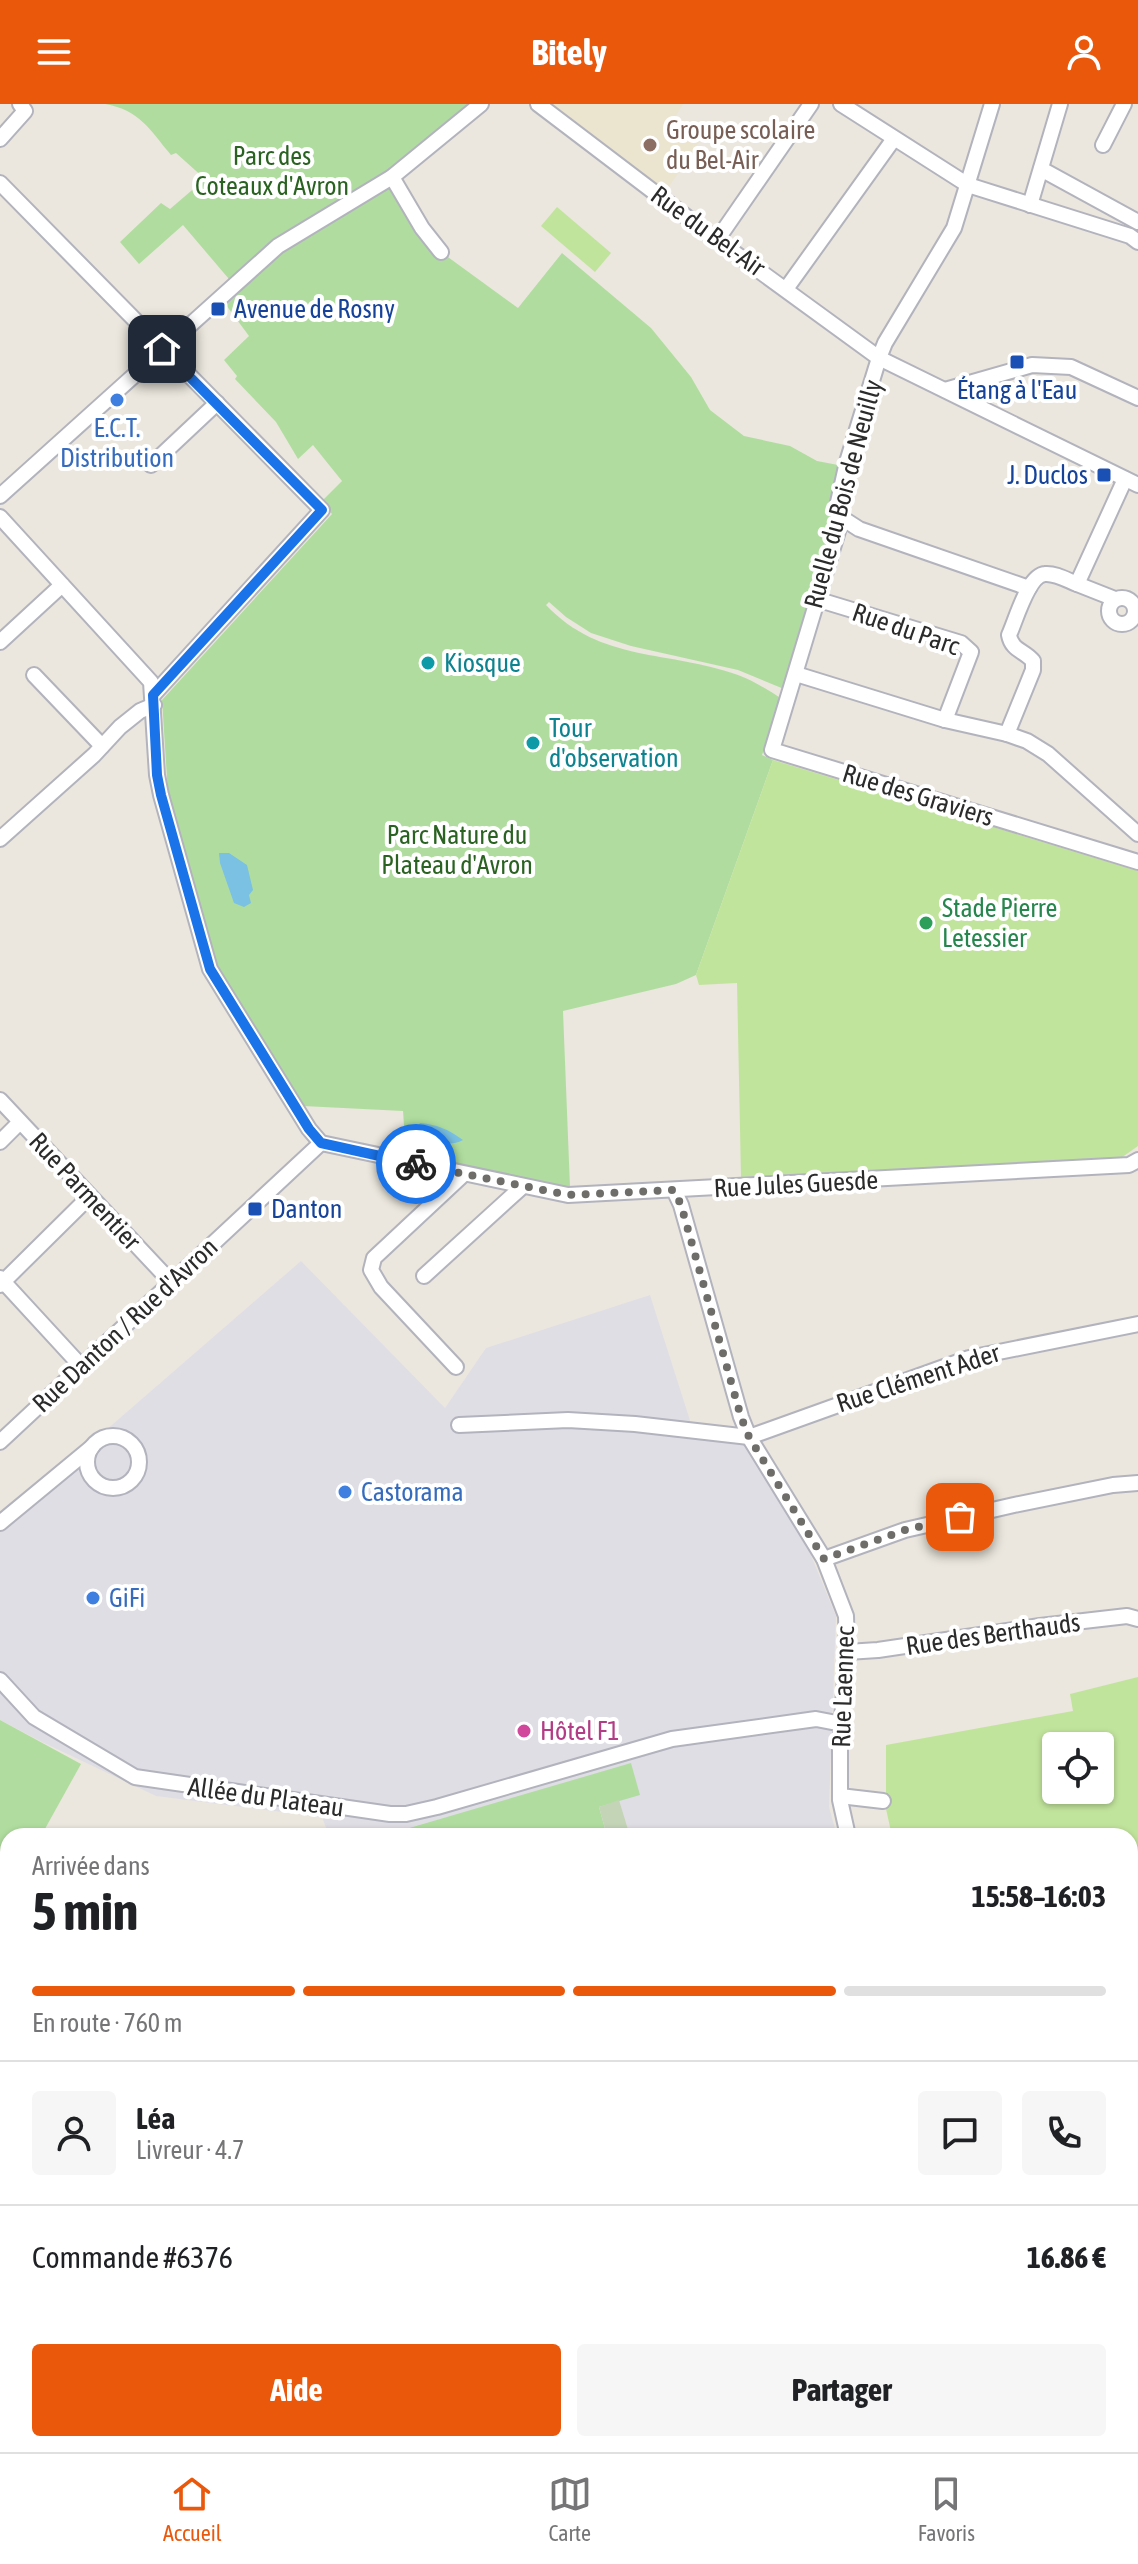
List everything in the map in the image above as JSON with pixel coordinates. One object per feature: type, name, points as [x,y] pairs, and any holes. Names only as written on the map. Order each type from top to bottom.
[{"type":"street","points":[[0,139],[25,111],[20,104]]},
{"type":"street","points":[[0,496],[278,246],[392,177],[481,104]]},
{"type":"street","name":"Rue du Bel-Air","points":[[538,104],[879,358],[1131,482]]},
{"type":"street","points":[[717,240],[811,104]]},
{"type":"street","points":[[841,104],[968,185],[1130,236],[1138,242]]},
{"type":"street","points":[[1030,205],[1060,104]]},
{"type":"street","points":[[1103,145],[1124,104]]},
{"type":"street","points":[[879,358],[954,228],[990,105]]},
{"type":"street","points":[[850,188],[890,137]]},
{"type":"street","points":[[786,289],[890,137]]},
{"type":"street","points":[[1041,169],[1138,222]]},
{"type":"street","points":[[392,177],[422,228],[441,252]]},
{"type":"street","points":[[0,183],[322,510],[153,700],[0,839]]},
{"type":"street","name":"Ruelle du Bois de Neuilly","points":[[795,675],[842,518],[836,511],[847,462],[879,358]]},
{"type":"street","points":[[945,390],[1032,365],[1071,367],[1138,398]]},
{"type":"street","points":[[151,465],[217,403]]},
{"type":"street","points":[[1077,584],[1131,482]]},
{"type":"street","points":[[0,517],[151,682],[161,795],[210,969],[309,1129],[321,1143]]},
{"type":"street","points":[[842,518],[859,529],[1029,588]]},
{"type":"street","points":[[1007,734],[1033,670],[1033,661],[1016,650],[1009,635],[1032,580],[1041,574],[1050,574],[1115,599]]},
{"type":"street","points":[[0,642],[62,585]]},
{"type":"street","name":"Rue du Parc","points":[[816,599],[961,643],[971,652],[945,720]]},
{"type":"street","points":[[34,675],[102,746]]},
{"type":"street","points":[[795,675],[1027,741],[1048,754],[1138,834]]},
{"type":"street","name":"Rue des Graviers","points":[[795,675],[772,750],[1138,862]]},
{"type":"street","name":"Rue Parmentier","points":[[0,1100],[171,1282]]},
{"type":"street","points":[[0,1142],[20,1122]]},
{"type":"street","name":"Rue Jules Guesde","points":[[321,1143],[568,1195],[1113,1166],[1129,1165],[1138,1160]]},
{"type":"street","name":"Rue Danton / Rue d'Avron","points":[[0,1442],[321,1143]]},
{"type":"street","points":[[456,1367],[381,1287],[371,1270],[374,1258],[464,1174]]},
{"type":"street","points":[[424,1276],[523,1186]]},
{"type":"street","name":"Rue Laennec","points":[[674,1190],[749,1437],[824,1559],[846,1616],[840,1796],[846,1828]]},
{"type":"street","points":[[81,1366],[1,1281],[89,1197]]},
{"type":"street","name":"Rue Clément Ader","points":[[749,1437],[969,1358],[1138,1324]]},
{"type":"street","points":[[459,1425],[568,1420],[749,1437]]},
{"type":"street","points":[[0,1523],[95,1444],[111,1436],[128,1441],[138,1455],[139,1464],[134,1479],[123,1487],[102,1485],[84,1470],[65,1470]]},
{"type":"street","points":[[91,1475],[88,1459],[95,1444]]},
{"type":"street","points":[[824,1559],[905,1530],[1113,1485],[1138,1483]]},
{"type":"street","name":"Rue des Berthauds","points":[[847,1652],[891,1649],[1127,1616],[1138,1619]]},
{"type":"street","name":"Allée du Plateau","points":[[0,1680],[34,1717],[135,1777],[390,1814],[437,1807],[672,1739],[816,1719],[842,1724]]},
{"type":"street","points":[[840,1796],[883,1801]]},
{"type":"shaded area","name":"Groupe scolaire du Bel-Air","points":[[550,104],[683,104],[675,117],[703,136],[664,194]]},
{"type":"shaded area","points":[[301,1261],[445,1408],[486,1348],[650,1295],[695,1436],[744,1443],[810,1553],[836,1616],[829,1807],[835,1828],[627,1828],[619,1801],[599,1808],[605,1828],[326,1828],[322,1817],[156,1796],[0,1720],[0,1522]]},
{"type":"green space","points":[[105,104],[481,104],[392,177],[441,252],[518,308],[562,253],[651,328],[691,377],[710,410],[744,436],[790,446],[817,461],[838,465],[829,518],[833,531],[784,689],[738,670],[631,646],[591,633],[549,602],[546,605],[567,624],[590,637],[613,646],[738,675],[782,699],[762,755],[773,760],[696,975],[676,984],[563,1011],[570,1187],[406,1154],[403,1111],[303,1106],[215,964],[168,794],[162,700],[332,514],[321,502],[342,481],[313,445],[298,459],[276,422],[235,379],[237,376],[224,360],[249,336],[226,305],[240,292],[183,225],[139,264],[120,242],[161,203],[170,209],[205,179],[176,153],[171,155],[136,116]]},
{"type":"green space","points":[[557,207],[611,253],[595,272],[541,226]]},
{"type":"green space","name":"Stade Pierre Letessier","points":[[773,760],[1138,871],[1138,1146],[1121,1158],[741,1177],[737,983],[699,985],[696,975]]},
{"type":"green space","points":[[1138,1677],[1138,1828],[890,1828],[886,1809],[886,1745],[1073,1711],[1070,1694]]},
{"type":"green space","points":[[0,1720],[81,1764],[45,1828],[0,1828]]},
{"type":"green space","points":[[631,1763],[640,1795],[599,1807],[605,1828],[409,1828]]},
{"type":"green space","points":[[619,1800],[628,1828],[605,1828],[599,1807]]},
{"type":"water","points":[[219,853],[229,853],[247,865],[253,890],[249,895],[251,903],[244,907],[234,903]]},
{"type":"water","points":[[420,1123],[443,1128],[463,1140],[446,1143],[418,1138],[416,1129]]},
{"type":"way so far","points":[[416,1164],[568,1195],[674,1190],[749,1437],[824,1559],[905,1530],[960,1517]]},
{"type":"place","name":"Groupe scolaire du Bel-Air","points":[[650,145]]},
{"type":"place","name":"Avenue de Rosny","points":[[218,309]]},
{"type":"place","name":"Étang à l'Eau","points":[[1017,362]]},
{"type":"place","name":"E.C.T. Distribution","points":[[117,400]]},
{"type":"place","name":"J. Duclos","points":[[1104,475]]},
{"type":"place","name":"Kiosque","points":[[428,663]]},
{"type":"place","name":"Tour d'observation","points":[[533,743]]},
{"type":"place","name":"Stade Pierre Letessier","points":[[926,923]]},
{"type":"place","name":"Danton","points":[[255,1209]]},
{"type":"place","name":"Castorama","points":[[345,1492]]},
{"type":"place","name":"GiFi","points":[[93,1598]]},
{"type":"place","name":"Hôtel F1","points":[[524,1731]]},
{"type":"route","points":[[162,349],[322,510],[153,695],[161,795],[210,969],[309,1129],[321,1143],[416,1164]]},
{"type":"park label","name":"Parc des Coteaux d'Avron","points":[[272,171]]},
{"type":"park label","name":"Parc Nature du Plateau d'Avron","points":[[457,850]]}]
